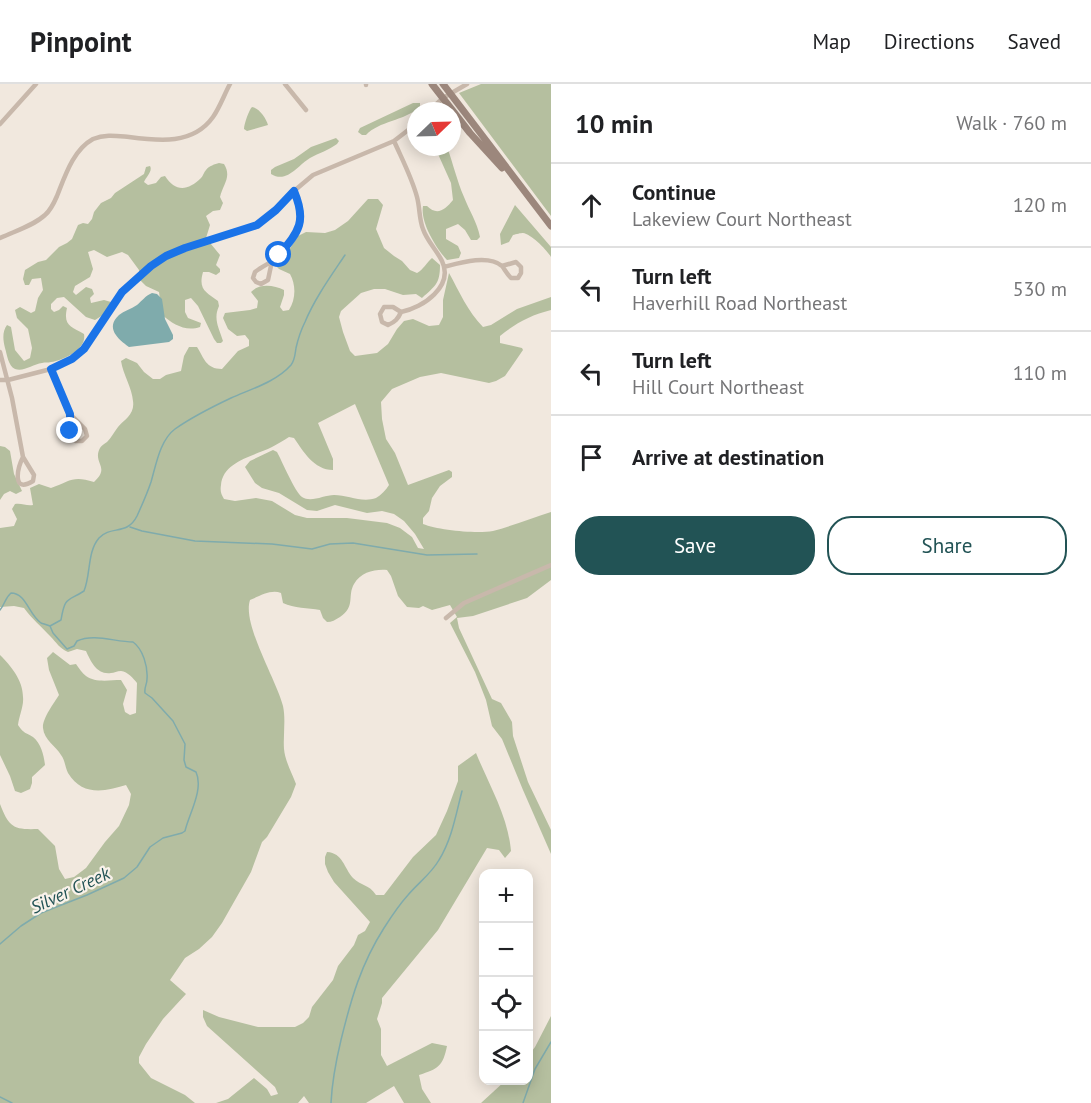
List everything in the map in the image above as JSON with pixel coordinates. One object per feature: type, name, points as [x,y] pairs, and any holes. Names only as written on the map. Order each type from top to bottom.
[{"type":"main road","points":[[432,84],[470,132],[526,194]]},
{"type":"main road","points":[[443,84],[551,226]]},
{"type":"street","points":[[0,124],[36,84]]},
{"type":"street","points":[[0,238],[33,223],[46,214],[54,202],[71,163],[87,143],[110,135],[156,141],[187,136],[209,122],[229,84]]},
{"type":"street","points":[[285,84],[306,110]]},
{"type":"street","points":[[439,102],[467,84]]},
{"type":"street","points":[[0,380],[51,369],[72,359],[84,349],[122,292],[151,266],[166,256],[185,248],[257,225],[313,175],[394,141],[407,131]]},
{"type":"street","points":[[394,141],[413,184],[423,230],[444,267],[444,275],[438,290],[415,308],[401,312],[392,324],[382,322],[380,314],[384,307],[393,307],[401,312]]},
{"type":"street","points":[[272,261],[268,280],[261,284],[256,282],[253,278],[255,272],[272,261],[298,230],[301,213],[294,191]]},
{"type":"street","points":[[444,267],[474,260],[483,260],[502,266],[516,262],[522,270],[520,276],[511,278],[502,266]]},
{"type":"street","points":[[0,352],[12,398],[23,457],[34,475],[33,481],[27,485],[20,483],[17,477],[19,464],[23,457]]},
{"type":"street","points":[[51,369],[70,414],[71,435],[76,441],[82,441],[87,436],[85,429],[70,414]]},
{"type":"street","points":[[446,618],[464,603],[551,565]]},
{"type":"green space","points":[[481,84],[551,84],[551,216],[459,93]]},
{"type":"green space","points":[[407,106],[407,115],[371,130],[366,135],[358,132],[360,128]]},
{"type":"green space","points":[[252,107],[262,114],[268,125],[247,131],[244,127]]},
{"type":"green space","points":[[336,138],[339,141],[337,144],[310,158],[287,175],[282,177],[271,174],[271,170],[275,167],[294,159],[311,147]]},
{"type":"green space","points":[[439,156],[450,156],[480,237],[477,240],[471,240],[458,224],[446,229],[446,239],[458,246],[461,253],[459,258],[447,260],[430,234],[424,220],[423,206],[434,211],[447,207],[453,200],[451,183]]},
{"type":"green space","points":[[219,163],[224,164],[227,173],[220,197],[223,203],[220,210],[213,211],[206,216],[210,225],[206,238],[220,255],[216,265],[220,272],[216,275],[203,272],[202,287],[218,301],[217,319],[223,341],[221,343],[217,343],[214,339],[198,306],[191,298],[185,300],[185,312],[188,318],[201,323],[200,327],[184,328],[162,315],[159,292],[146,286],[140,280],[139,270],[128,255],[122,252],[107,257],[94,250],[88,252],[93,269],[90,277],[75,286],[73,292],[76,295],[86,287],[92,289],[94,294],[90,298],[91,303],[104,300],[111,302],[103,315],[95,320],[86,317],[64,297],[57,298],[51,304],[51,309],[54,312],[63,306],[67,308],[67,322],[84,334],[82,344],[74,353],[56,361],[22,369],[15,369],[11,365],[4,345],[4,330],[7,325],[11,327],[15,350],[24,361],[30,358],[32,348],[28,329],[17,318],[15,310],[20,307],[31,313],[35,311],[38,298],[43,290],[41,278],[32,279],[29,285],[25,285],[23,279],[25,270],[46,260],[59,247],[72,239],[78,225],[88,224],[101,203],[144,174],[146,167],[151,168],[144,182],[148,185],[156,183],[165,176],[173,185],[182,188],[196,182],[207,169]]},
{"type":"green space","points":[[368,199],[378,199],[383,205],[376,229],[384,248],[410,270],[417,273],[432,258],[440,265],[436,284],[422,298],[416,294],[403,295],[385,289],[374,289],[361,293],[341,311],[339,317],[343,332],[350,351],[355,356],[377,353],[388,344],[404,321],[413,319],[429,326],[439,325],[443,317],[443,300],[449,273],[468,308],[483,327],[491,325],[517,309],[551,297],[551,310],[524,320],[500,336],[500,343],[523,350],[505,376],[489,383],[441,373],[420,377],[392,389],[381,402],[386,439],[395,453],[408,485],[449,470],[452,472],[452,477],[440,486],[432,498],[429,511],[423,518],[423,524],[447,530],[486,532],[551,512],[551,580],[527,598],[473,616],[457,618],[459,628],[492,699],[501,703],[512,722],[513,736],[528,782],[551,830],[551,854],[502,739],[492,726],[486,700],[475,672],[450,623],[457,617],[450,605],[432,610],[423,606],[407,607],[398,596],[387,570],[369,572],[360,577],[352,588],[348,609],[340,617],[330,622],[323,618],[320,610],[283,603],[281,593],[269,592],[250,600],[249,610],[255,637],[283,706],[285,753],[296,784],[291,797],[262,842],[251,872],[222,923],[212,937],[185,958],[170,980],[186,994],[163,1019],[139,1057],[139,1063],[151,1078],[185,1095],[195,1103],[0,1103],[0,804],[6,818],[13,826],[38,829],[55,846],[59,869],[65,879],[74,877],[86,868],[119,826],[129,805],[131,794],[126,785],[102,790],[87,789],[80,786],[68,773],[62,757],[48,739],[43,728],[46,716],[59,695],[47,658],[53,652],[70,665],[76,664],[83,673],[94,680],[121,680],[127,690],[123,704],[125,712],[130,715],[136,713],[137,683],[124,672],[106,673],[98,670],[86,651],[77,649],[68,652],[62,649],[24,608],[0,607],[0,528],[14,526],[17,519],[12,509],[15,504],[33,505],[30,488],[39,484],[51,488],[76,479],[94,482],[99,477],[101,469],[98,453],[100,448],[129,416],[133,406],[121,361],[126,358],[137,363],[153,379],[160,379],[181,371],[184,356],[189,347],[197,347],[209,365],[222,369],[238,351],[249,346],[249,340],[245,335],[237,336],[228,329],[223,318],[225,313],[257,308],[258,301],[251,292],[258,287],[267,286],[284,290],[280,307],[283,311],[289,310],[294,297],[293,283],[290,274],[276,266],[298,236],[306,232],[325,233],[335,230],[348,221]],"holes":[[[355,404],[389,485],[380,495],[371,499],[334,495],[306,499],[299,494],[292,483],[277,452],[273,450],[250,461],[245,467],[255,483],[262,488],[279,493],[307,510],[317,511],[335,505],[367,513],[382,511],[394,514],[404,521],[424,549],[418,548],[412,537],[400,528],[387,523],[347,518],[307,518],[295,515],[272,501],[256,498],[235,501],[224,499],[221,494],[223,477],[227,470],[240,460],[272,447],[289,437],[294,438],[305,454],[320,467],[333,470],[333,459],[318,423]]]},
{"type":"green space","points":[[515,205],[551,247],[551,257],[530,236],[523,233],[513,235],[509,242],[501,245],[500,234]]},
{"type":"green space","points":[[0,446],[10,451],[14,474],[22,491],[16,494],[10,491],[0,500]]},
{"type":"green space","points":[[0,655],[19,679],[21,685],[23,700],[18,725],[38,743],[45,761],[45,765],[32,777],[30,789],[21,793],[15,791],[0,755]]},
{"type":"green space","points":[[476,753],[502,813],[511,851],[505,858],[499,850],[487,848],[438,930],[382,998],[377,1019],[381,1029],[381,1055],[387,1066],[432,1043],[447,1046],[439,1066],[419,1075],[422,1089],[431,1103],[404,1103],[394,1086],[366,1103],[309,1103],[304,1096],[298,1103],[216,1103],[228,1099],[254,1078],[267,1089],[271,1096],[278,1094],[275,1087],[207,1026],[203,1010],[219,1017],[258,1027],[295,1027],[303,1023],[333,980],[338,966],[354,945],[358,935],[365,931],[370,922],[334,882],[325,864],[327,852],[340,858],[356,881],[371,889],[376,895],[384,895],[413,857],[436,835],[458,781],[458,766]]},
{"type":"green space","points":[[551,1016],[551,1103],[481,1103],[501,1085],[533,1085],[533,1050]]},
{"type":"water","points":[[152,293],[162,299],[165,319],[173,339],[169,342],[129,347],[115,333],[113,324],[119,315]]},
{"type":"waterway","points":[[50,626],[61,620],[66,603],[84,591],[91,556],[99,538],[104,534],[129,526],[137,516],[159,453],[170,434],[202,412],[271,381],[291,365],[309,313],[345,255]]},
{"type":"waterway","points":[[130,527],[195,541],[272,544],[312,549],[330,544],[353,543],[427,555],[477,554]]},
{"type":"waterway","name":"Silver Creek","points":[[0,610],[9,595],[16,594],[24,600],[41,623],[50,626],[67,649],[74,646],[77,641],[90,638],[133,642],[137,645],[147,669],[145,693],[173,721],[185,744],[186,767],[196,772],[198,779],[197,794],[185,831],[163,838],[150,847],[137,867],[124,878],[41,913],[0,944]]},
{"type":"waterway","points":[[331,1103],[334,1071],[341,1040],[363,968],[376,941],[395,911],[439,860],[450,835],[462,791]]},
{"type":"waterway","points":[[523,1103],[535,1069],[551,1042]]},
{"type":"waterway","name":"Silver Creek","points":[[0,1097],[12,1103]]},
{"type":"route","points":[[70,431],[70,414],[51,369],[72,359],[84,349],[115,301],[140,275],[159,261],[185,248],[257,225],[276,210],[294,191],[300,206],[301,220],[298,230],[279,255]]}]
